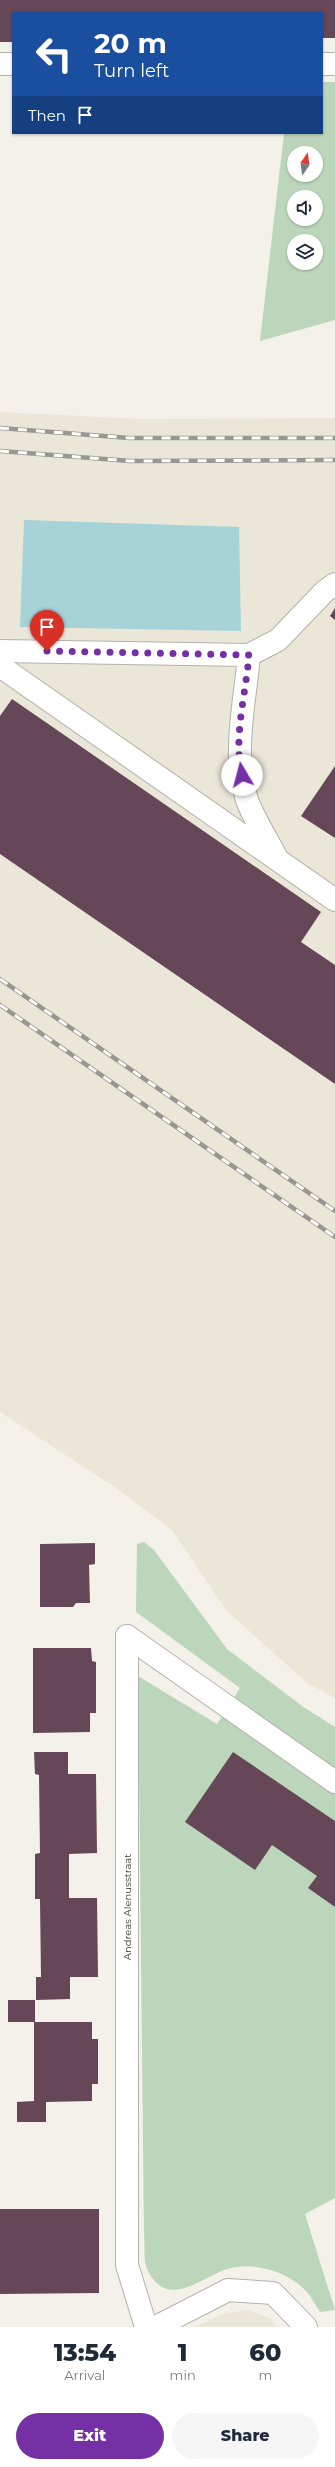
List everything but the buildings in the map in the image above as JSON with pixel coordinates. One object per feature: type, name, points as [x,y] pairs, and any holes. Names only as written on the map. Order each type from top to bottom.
[{"type":"street","points":[[0,64],[12,64]]},
{"type":"street","points":[[323,64],[335,64]]},
{"type":"street","points":[[0,650],[249,655],[278,640],[324,590],[335,584]]},
{"type":"street","points":[[249,655],[240,724],[239,763],[248,801],[278,861]]},
{"type":"street","points":[[0,666],[335,900]]},
{"type":"street","name":"Andreas Alenusstraat","points":[[146,2327],[127,2264],[127,1636],[335,1782]]},
{"type":"street","points":[[156,2327],[228,2290],[273,2293],[306,2327]]},
{"type":"shaded area","points":[[0,412],[140,419],[335,418],[335,1698],[307,1683],[226,1610],[172,1530],[116,1488],[0,1412]]},
{"type":"shaded area","points":[[247,2310],[270,2318],[277,2327],[195,2327],[223,2314]]},
{"type":"green space","points":[[323,82],[335,82],[335,320],[260,341],[284,134],[323,134]]},
{"type":"green space","points":[[144,1542],[154,1550],[227,1649],[302,1706],[335,1727],[335,2198],[305,2214],[335,2310],[320,2312],[309,2294],[300,2285],[272,2270],[251,2266],[231,2268],[187,2287],[176,2290],[166,2289],[156,2283],[146,2267],[144,2232],[138,1676],[217,1724],[240,1688],[136,1612],[137,1544]]},
{"type":"water","points":[[24,520],[239,527],[241,631],[20,627]]},
{"type":"railway","points":[[0,428],[129,438],[335,438]]},
{"type":"railway","points":[[0,451],[130,461],[335,460]]},
{"type":"railway","points":[[0,979],[335,1211]]},
{"type":"railway","points":[[0,1005],[335,1237]]},
{"type":"route","points":[[47,651],[249,655],[246,690],[240,724],[239,763],[242,775]]}]
